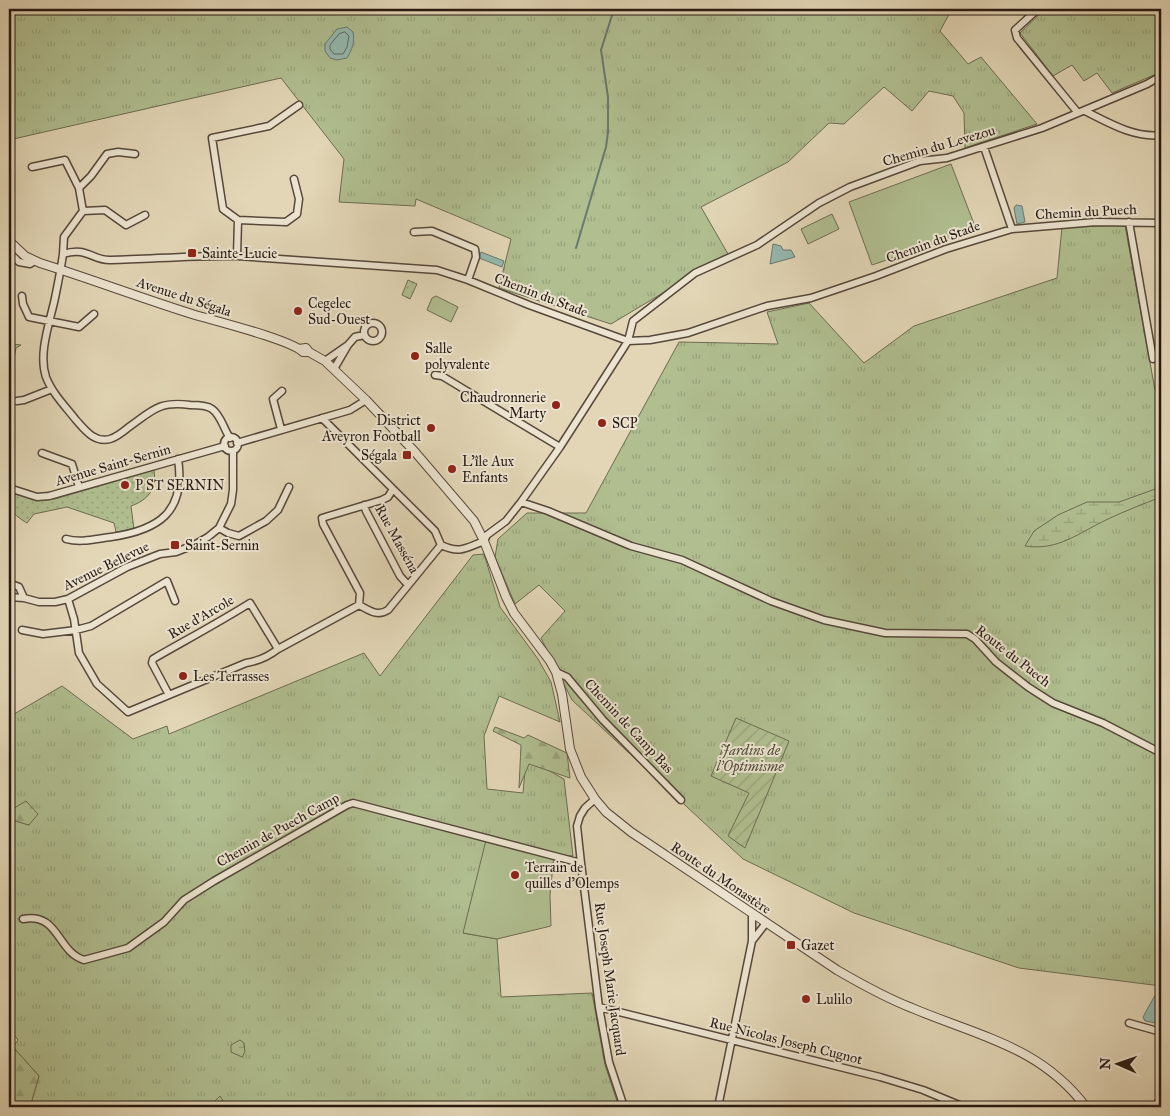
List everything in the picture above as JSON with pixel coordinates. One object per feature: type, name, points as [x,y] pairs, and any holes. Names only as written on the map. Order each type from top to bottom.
[{"type":"street","points":[[1038,9],[1015,30],[1017,38],[1082,112],[1144,135],[1161,135]]},
{"type":"street","name":"Chemin du Levezou","points":[[628,341],[633,321],[695,273],[757,245],[819,203],[850,187],[920,161],[947,158],[1042,128],[1147,84],[1161,76]]},
{"type":"street","points":[[294,179],[299,198],[297,214],[286,222],[238,220],[223,210],[212,138],[269,126],[299,105]]},
{"type":"street","points":[[984,147],[1012,229]]},
{"type":"street","points":[[79,188],[91,176],[106,154],[118,152],[135,154]]},
{"type":"street","points":[[32,167],[65,160],[79,188],[83,211],[64,238],[61,270],[43,362],[52,389],[87,434],[98,439],[109,439],[119,435],[156,408],[167,403],[213,409],[218,415],[224,430],[230,438],[235,439],[238,443]]},
{"type":"street","points":[[83,211],[105,210],[126,224],[145,215]]},
{"type":"street","points":[[238,220],[238,256]]},
{"type":"street","name":"Chemin du Puech","points":[[1012,229],[1096,222],[1161,223]]},
{"type":"street","points":[[1129,222],[1153,359]]},
{"type":"street","name":"Chemin du Stade","points":[[63,254],[73,251],[87,252],[108,260],[208,255],[238,256],[437,270],[628,341],[650,340],[688,333],[767,306],[811,298],[946,249],[1012,229]]},
{"type":"street","points":[[414,232],[432,231],[475,249],[476,257],[468,280]]},
{"type":"street","points":[[9,241],[16,250],[34,261],[61,270]]},
{"type":"street","points":[[9,252],[19,262],[30,264],[34,261]]},
{"type":"street","name":"Avenue du Ségala","points":[[61,270],[192,314],[272,338],[303,352],[309,352],[325,361],[366,400],[415,452],[474,521],[484,541]]},
{"type":"street","points":[[22,296],[23,304],[29,317],[79,327],[94,314]]},
{"type":"street","points":[[334,369],[355,337],[364,335]]},
{"type":"street","points":[[322,418],[435,532],[441,545],[451,550],[461,550],[484,541],[487,535],[506,522],[560,447],[628,341]]},
{"type":"street","points":[[325,361],[348,345]]},
{"type":"street","points":[[435,375],[442,376],[560,447]]},
{"type":"street","points":[[17,401],[52,389]]},
{"type":"street","points":[[281,429],[274,399],[282,391]]},
{"type":"street","points":[[232,451],[237,447],[238,443],[350,410],[366,400]]},
{"type":"street","points":[[230,438],[226,440],[225,446],[227,450],[232,451]]},
{"type":"street","name":"Avenue Saint-Sernin","points":[[9,488],[37,497],[49,496],[225,446]]},
{"type":"street","points":[[232,451],[233,490],[230,504],[219,528],[239,536],[266,521],[278,510],[289,487]]},
{"type":"street","points":[[42,453],[72,464],[79,487]]},
{"type":"street","points":[[66,539],[78,542],[126,535],[160,521],[171,508],[179,491],[178,460]]},
{"type":"street","points":[[359,605],[360,592],[323,524],[322,518],[382,500],[388,497],[393,489]]},
{"type":"street","name":"Route du Puech","points":[[521,502],[548,511],[632,546],[682,560],[771,601],[824,620],[885,633],[967,634],[975,639],[996,662],[1028,687],[1053,703],[1104,723],[1161,753]]},
{"type":"street","name":"Rue Masséna","points":[[364,505],[400,576],[408,585]]},
{"type":"street","name":"Avenue Bellevue","points":[[9,597],[40,602],[55,602],[68,599],[127,567],[150,557],[168,552],[176,552],[194,545],[219,528]]},
{"type":"street","name":"Route du Monastère","points":[[484,541],[506,598],[514,613],[556,672],[562,694],[570,749],[581,777],[606,812],[631,832],[837,970],[881,995],[1005,1044],[1046,1066],[1063,1081],[1086,1107]]},
{"type":"street","points":[[359,605],[375,614],[382,614],[388,610],[441,545]]},
{"type":"street","points":[[22,630],[43,634],[91,626],[167,581],[175,600]]},
{"type":"street","points":[[9,583],[19,587],[24,598]]},
{"type":"street","points":[[68,599],[74,618],[79,653],[97,684],[128,712],[246,663],[255,662],[359,605]]},
{"type":"street","name":"Rue d'Arcole","points":[[170,695],[152,663],[154,659],[184,640],[205,631],[250,603],[278,649]]},
{"type":"street","name":"Chemin de Camp Bas","points":[[556,672],[567,677],[603,720],[681,800]]},
{"type":"street","name":"Rue Joseph Marie Jacquard","points":[[595,799],[585,808],[577,826],[599,1007],[609,1062],[624,1107]]},
{"type":"street","name":"Chemin de Puech Camp","points":[[23,919],[31,918],[51,925],[70,952],[84,960],[128,948],[164,922],[184,900],[298,831],[347,805],[353,804],[581,863]]},
{"type":"street","points":[[718,1107],[752,941],[752,914]]},
{"type":"street","points":[[752,941],[766,923]]},
{"type":"street","name":"Rue Nicolas Joseph Cugnot","points":[[599,1007],[897,1081],[940,1096],[964,1107]]},
{"type":"street","points":[[1129,1024],[1161,1032]]},
{"type":"street","points":[[1156,1107],[1161,1096]]},
{"type":"green space","points":[[9,9],[952,9],[940,31],[968,64],[981,57],[1037,124],[965,148],[964,113],[953,96],[929,91],[912,111],[884,87],[844,124],[829,123],[788,162],[701,207],[728,254],[611,324],[499,288],[511,239],[416,199],[415,206],[339,202],[344,159],[281,78],[9,140]]},
{"type":"green space","points":[[1045,9],[1161,9],[1161,72],[1112,93],[1097,73],[1084,81],[1072,65],[1053,76],[1020,33]]},
{"type":"green space","points":[[951,164],[976,229],[872,265],[849,202]]},
{"type":"green space","points":[[832,214],[839,229],[808,244],[801,229]]},
{"type":"green space","points":[[1125,225],[1155,390],[1161,393],[1161,986],[1019,968],[854,913],[743,859],[572,700],[541,638],[565,611],[539,585],[515,604],[495,557],[498,539],[527,513],[586,513],[679,342],[778,344],[767,312],[809,303],[864,363],[914,326],[1057,278],[1062,227]]},
{"type":"green space","points":[[408,280],[417,284],[410,299],[402,295]]},
{"type":"green space","points":[[436,296],[458,307],[451,322],[427,310],[432,298]]},
{"type":"green space","points":[[13,344],[21,345],[16,348],[9,382],[9,346]]},
{"type":"green space","points":[[154,470],[154,483],[150,493],[142,501],[131,506],[134,529],[116,532],[114,523],[67,507],[34,514],[27,523],[12,511],[9,492],[36,500],[55,499]]},
{"type":"green space","points":[[1161,487],[1161,497],[1114,516],[1068,540],[1048,546],[1025,546],[1034,531],[1058,515],[1087,502],[1119,502]]},
{"type":"green space","points":[[484,554],[500,607],[538,659],[551,682],[560,722],[499,696],[484,736],[487,789],[523,793],[526,758],[564,779],[573,856],[554,855],[463,933],[497,939],[501,997],[592,993],[605,1065],[619,1107],[227,1107],[212,1104],[212,1107],[30,1107],[39,1076],[13,1047],[18,1040],[9,1028],[9,819],[29,825],[9,809],[9,717],[62,686],[133,739],[167,726],[169,734],[364,653],[380,676],[473,555]]},
{"type":"green space","name":"Jardins de l’Optimisme","points":[[736,718],[789,741],[745,848],[728,836],[749,793],[711,776]]},
{"type":"green space","points":[[495,727],[524,738],[528,735],[567,753],[570,778],[529,764],[519,788],[521,745],[493,731]]},
{"type":"green space","points":[[26,801],[38,814],[29,825],[9,819],[9,809],[11,810]]},
{"type":"green space","name":"Terrain de quilles d'Olemps","points":[[487,836],[554,855],[550,895],[551,926],[497,939],[463,933]]},
{"type":"green space","points":[[240,1040],[244,1043],[245,1052],[242,1057],[231,1052],[231,1045]]},
{"type":"green space","points":[[13,1047],[39,1076],[30,1107],[9,1107],[9,1056]]},
{"type":"green space","points":[[220,1096],[227,1107],[212,1107],[212,1104]]},
{"type":"water","points":[[347,27],[353,32],[352,49],[347,58],[337,60],[330,58],[325,51],[325,44],[337,29]]},
{"type":"water","points":[[1016,205],[1022,206],[1025,222],[1017,224],[1014,208]]},
{"type":"water","points":[[773,244],[781,246],[783,250],[791,250],[795,257],[770,264]]},
{"type":"water","points":[[481,252],[504,261],[502,267],[479,258]]},
{"type":"water","points":[[1159,988],[1161,988],[1161,1024],[1145,1021],[1143,1017]]},
{"type":"waterway","points":[[576,248],[606,147],[608,97],[601,50],[614,9]]},
{"type":"place","name":"Sainte-Lucie","points":[[192,253]]},
{"type":"place","name":"Cegelec Sud-Ouest","points":[[298,311]]},
{"type":"place","name":"Salle polyvalente","points":[[415,356]]},
{"type":"place","name":"Chaudronnerie Marty","points":[[556,405]]},
{"type":"place","name":"SCP","points":[[602,423]]},
{"type":"place","name":"District Aveyron Football","points":[[431,428]]},
{"type":"place","name":"Ségala","points":[[407,455]]},
{"type":"place","name":"L'île Aux Enfants","points":[[452,469]]},
{"type":"place","name":"P ST SERNIN","points":[[125,485]]},
{"type":"place","name":"Saint-Sernin","points":[[175,545]]},
{"type":"place","name":"Les Terrasses","points":[[183,676]]},
{"type":"place","name":"Terrain de quilles d'Olemps","points":[[515,875]]},
{"type":"place","name":"Gazet","points":[[791,945]]},
{"type":"place","name":"Lulilo","points":[[806,999]]}]
